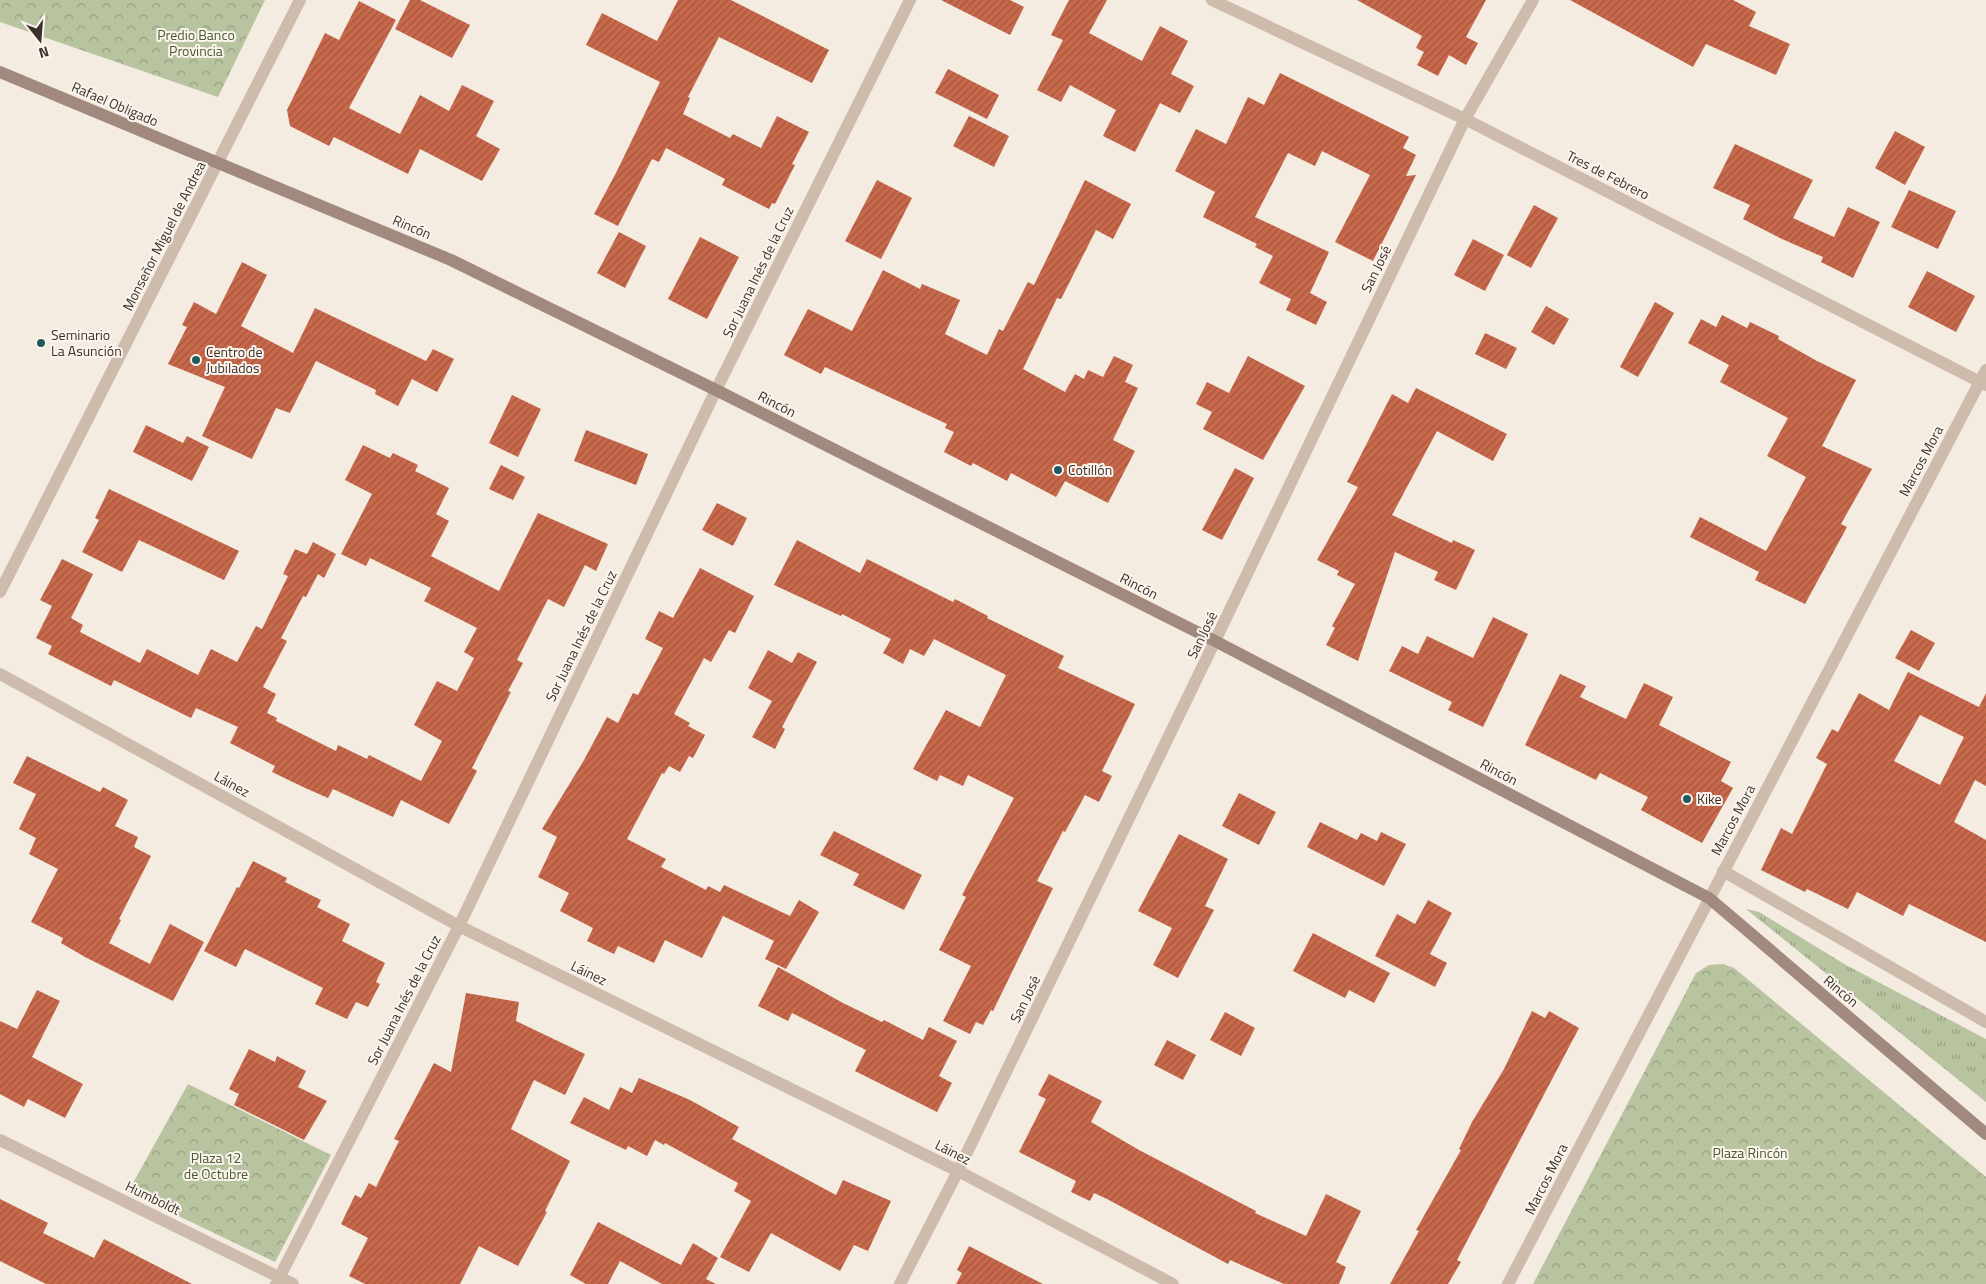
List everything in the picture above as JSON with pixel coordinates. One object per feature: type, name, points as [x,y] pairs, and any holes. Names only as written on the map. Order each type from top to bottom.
[{"type":"street","name":"Monseñor Miguel de Andrea","points":[[0,592],[300,0]]},
{"type":"street","name":"Sor Juana Inés de la Cruz","points":[[278,1281],[459,926],[716,390],[910,0]]},
{"type":"street","name":"Tres de Febrero","points":[[1212,0],[1465,119],[1984,379]]},
{"type":"street","name":"San José","points":[[900,1284],[958,1171],[1215,642],[1465,119],[1533,0]]},
{"type":"street","name":"Rafael Obligado","points":[[0,72],[218,163]]},
{"type":"street","name":"Rincón","points":[[218,163],[451,260],[716,390],[1215,642],[1708,898],[1986,1134]]},
{"type":"street","name":"Marcos Mora","points":[[1508,1284],[1708,898],[1984,379]]},
{"type":"street","name":"Láinez","points":[[0,674],[459,926],[958,1171],[1172,1284]]},
{"type":"street","points":[[1723,871],[1986,1022]]},
{"type":"street","name":"Humboldt","points":[[0,1140],[278,1281],[293,1284]]},
{"type":"green space","name":"Predio Banco Provincia","points":[[0,0],[265,0],[218,97],[0,22]]},
{"type":"green space","points":[[1746,909],[1759,912],[1846,965],[1986,1039],[1986,1102]]},
{"type":"green space","name":"Plaza Rincón","points":[[1723,964],[1734,968],[1986,1177],[1986,1284],[1533,1284],[1696,973],[1709,965]]},
{"type":"green space","name":"Plaza 12 de Octubre","points":[[188,1084],[331,1155],[275,1262],[128,1192]]},
{"type":"building","points":[[410,0],[420,0],[470,25],[452,58],[395,29]]},
{"type":"building","points":[[678,0],[731,0],[829,50],[812,83],[719,37],[688,97],[690,98],[683,114],[730,138],[733,134],[761,148],[777,116],[809,132],[792,164],[795,165],[775,204],[772,203],[769,209],[722,185],[725,179],[666,148],[659,162],[652,159],[618,226],[594,214],[660,82],[586,45],[602,13],[657,41]]},
{"type":"building","points":[[941,0],[1010,0],[1024,7],[1010,35]]},
{"type":"building","points":[[1069,0],[1107,0],[1089,33],[1142,61],[1160,26],[1188,41],[1171,74],[1194,86],[1180,113],[1160,103],[1135,152],[1103,136],[1116,110],[1070,85],[1061,102],[1037,90],[1063,40],[1051,35]]},
{"type":"building","points":[[1357,0],[1486,0],[1466,37],[1478,43],[1466,65],[1449,55],[1438,76],[1417,65],[1424,52],[1416,48],[1422,36]]},
{"type":"building","points":[[1570,0],[1733,0],[1756,12],[1749,26],[1790,44],[1776,75],[1706,44],[1693,67]]},
{"type":"building","points":[[359,1],[396,20],[349,108],[400,134],[420,95],[449,111],[462,85],[494,101],[476,136],[500,149],[482,181],[420,149],[408,174],[334,137],[329,146],[290,126],[287,110],[325,33],[339,40]]},
{"type":"building","points":[[948,69],[999,95],[987,119],[935,93]]},
{"type":"building","points":[[1280,73],[1409,137],[1403,148],[1416,155],[1406,176],[1416,175],[1373,261],[1335,242],[1370,175],[1322,151],[1315,166],[1288,153],[1255,217],[1329,252],[1310,293],[1327,302],[1316,325],[1286,310],[1291,299],[1259,283],[1273,256],[1255,247],[1257,244],[1203,217],[1215,192],[1175,171],[1196,129],[1226,144],[1248,97],[1264,105]]},
{"type":"building","points":[[969,116],[1009,136],[994,167],[953,146]]},
{"type":"building","points":[[1895,131],[1925,147],[1905,185],[1875,168]]},
{"type":"building","points":[[1735,144],[1813,180],[1793,218],[1834,237],[1848,207],[1880,222],[1853,278],[1821,262],[1823,257],[1743,219],[1750,205],[1713,188]]},
{"type":"building","points":[[877,180],[912,198],[881,259],[845,241]]},
{"type":"building","points":[[1085,180],[1131,204],[1113,239],[1096,230],[1061,299],[1057,298],[1023,369],[1065,392],[1075,374],[1084,379],[1088,370],[1103,377],[1114,356],[1133,365],[1125,382],[1138,388],[1113,440],[1135,451],[1108,503],[1065,481],[1056,497],[1011,473],[1007,481],[973,463],[971,466],[944,452],[954,432],[945,428],[947,424],[825,367],[821,374],[784,355],[808,309],[852,331],[883,270],[920,289],[922,284],[960,300],[945,334],[987,355],[999,329],[1003,331],[1028,282],[1034,285]]},
{"type":"building","points":[[1909,190],[1956,211],[1938,249],[1891,227]]},
{"type":"building","points":[[1534,205],[1558,218],[1531,268],[1507,255]]},
{"type":"building","points":[[619,232],[646,246],[625,288],[597,273]]},
{"type":"building","points":[[700,237],[739,257],[707,319],[668,299]]},
{"type":"building","points":[[1473,239],[1504,255],[1485,291],[1454,275]]},
{"type":"building","points":[[242,262],[267,275],[241,326],[293,353],[315,308],[426,361],[433,349],[454,359],[437,392],[412,379],[398,406],[375,394],[376,390],[316,361],[290,413],[276,408],[252,459],[202,436],[225,387],[168,364],[187,327],[182,325],[194,302],[216,314]]},
{"type":"building","points":[[1927,271],[1975,296],[1956,332],[1908,307]]},
{"type":"building","points":[[1655,302],[1674,313],[1638,377],[1620,367]]},
{"type":"building","points":[[1546,306],[1569,319],[1554,345],[1531,332]]},
{"type":"building","points":[[1722,315],[1747,328],[1750,322],[1779,336],[1778,339],[1856,380],[1822,446],[1872,469],[1841,524],[1847,527],[1805,604],[1755,580],[1759,572],[1690,537],[1700,517],[1766,551],[1806,477],[1767,456],[1788,418],[1720,382],[1729,365],[1688,343],[1701,319],[1716,327]]},
{"type":"building","points":[[1485,333],[1517,348],[1506,369],[1475,354]]},
{"type":"building","points":[[1248,356],[1305,386],[1263,460],[1203,429],[1212,412],[1196,404],[1207,382],[1229,393]]},
{"type":"building","points":[[1416,388],[1507,434],[1493,461],[1437,431],[1392,515],[1452,543],[1453,540],[1475,550],[1456,590],[1434,580],[1438,572],[1395,552],[1358,661],[1326,645],[1335,628],[1332,626],[1355,584],[1337,575],[1339,571],[1317,560],[1358,487],[1347,482],[1392,394],[1408,403]]},
{"type":"building","points":[[512,395],[541,409],[518,457],[489,443]]},
{"type":"building","points":[[146,425],[183,443],[187,436],[209,447],[192,481],[133,452]]},
{"type":"building","points":[[586,430],[648,454],[636,485],[574,461]]},
{"type":"building","points":[[363,445],[390,458],[393,453],[418,465],[415,471],[449,488],[436,514],[449,521],[431,556],[499,591],[538,513],[608,544],[596,571],[585,565],[564,607],[548,599],[517,660],[523,663],[508,691],[511,692],[472,768],[477,771],[449,824],[401,800],[393,817],[333,789],[328,798],[303,787],[272,772],[275,766],[230,743],[238,727],[196,708],[191,718],[114,680],[111,686],[48,654],[52,646],[36,638],[52,606],[40,600],[62,559],[93,574],[71,618],[83,625],[80,632],[140,663],[147,649],[198,675],[211,649],[237,662],[256,626],[262,629],[288,576],[283,574],[295,549],[307,554],[313,542],[336,554],[324,578],[318,574],[306,597],[303,596],[281,638],[287,641],[263,687],[276,694],[267,713],[277,718],[276,721],[336,751],[338,745],[367,759],[369,755],[421,781],[442,741],[414,725],[437,681],[457,691],[474,658],[464,652],[477,628],[424,601],[431,588],[370,558],[366,566],[341,554],[372,494],[345,480]]},
{"type":"building","points":[[501,465],[525,477],[513,500],[489,489]]},
{"type":"building","points":[[1235,468],[1254,478],[1222,540],[1202,530]]},
{"type":"building","points":[[109,489],[239,551],[224,580],[139,540],[122,572],[82,552],[99,520],[95,518]]},
{"type":"building","points":[[717,503],[747,518],[733,546],[702,530]]},
{"type":"building","points":[[797,540],[860,573],[867,559],[953,602],[955,599],[988,616],[987,618],[1064,656],[1058,668],[1135,704],[1102,771],[1112,776],[1099,802],[1085,795],[1065,832],[1063,831],[1037,881],[1053,888],[993,1011],[991,1010],[983,1025],[976,1022],[970,1034],[943,1021],[971,966],[939,950],[966,897],[962,895],[1014,798],[968,775],[963,786],[940,775],[937,781],[913,769],[946,710],[980,727],[1006,675],[934,639],[924,656],[910,649],[903,664],[883,653],[891,639],[842,614],[841,616],[774,585]]},
{"type":"building","points":[[700,568],[754,596],[735,633],[729,630],[711,662],[704,658],[674,714],[690,723],[688,726],[705,735],[693,758],[689,756],[680,772],[669,766],[664,774],[662,773],[627,839],[666,859],[661,867],[706,890],[708,886],[720,892],[724,885],[790,916],[799,900],[819,912],[786,969],[765,959],[774,941],[723,916],[702,958],[665,940],[654,963],[618,946],[614,954],[587,941],[593,928],[560,911],[569,893],[538,877],[557,837],[542,829],[584,760],[607,717],[618,723],[633,693],[638,695],[663,648],[645,639],[659,611],[673,618]]},
{"type":"building","points":[[1493,617],[1528,634],[1483,727],[1448,710],[1452,702],[1389,671],[1402,646],[1418,654],[1427,636],[1473,658]]},
{"type":"building","points":[[1911,630],[1935,643],[1919,671],[1895,658]]},
{"type":"building","points":[[768,650],[792,663],[798,652],[817,662],[782,727],[785,729],[775,749],[752,737],[772,701],[748,688]]},
{"type":"building","points":[[1908,672],[1979,707],[1986,693],[1986,786],[1975,780],[1954,822],[1986,840],[1986,942],[1909,904],[1903,916],[1857,892],[1848,909],[1807,889],[1805,892],[1761,870],[1781,828],[1792,834],[1827,764],[1816,758],[1832,729],[1838,732],[1859,693],[1889,710]],"holes":[[[1920,715],[1964,737],[1940,785],[1894,761]]]},
{"type":"building","points":[[1560,674],[1586,686],[1580,697],[1626,719],[1644,683],[1673,697],[1659,725],[1731,762],[1721,781],[1733,788],[1702,843],[1641,810],[1648,797],[1600,773],[1596,780],[1525,745]]},
{"type":"building","points":[[27,756],[100,792],[103,787],[128,800],[115,826],[138,837],[134,847],[151,856],[109,943],[150,964],[170,924],[204,942],[173,1001],[85,957],[61,943],[63,938],[31,922],[58,869],[29,854],[36,838],[19,829],[36,794],[13,783]]},
{"type":"building","points":[[1239,793],[1276,812],[1259,845],[1222,826]]},
{"type":"building","points":[[1320,822],[1357,840],[1361,833],[1377,841],[1381,832],[1406,844],[1384,886],[1307,847]]},
{"type":"building","points":[[834,831],[922,875],[904,910],[853,885],[859,874],[820,855]]},
{"type":"building","points":[[1179,834],[1228,859],[1205,906],[1214,910],[1178,978],[1153,965],[1172,928],[1138,911]]},
{"type":"building","points":[[253,861],[287,878],[285,882],[321,900],[317,907],[350,924],[342,941],[385,963],[376,982],[380,984],[368,1007],[356,1002],[347,1019],[315,1004],[323,988],[245,949],[236,967],[204,951],[237,887],[239,888]]},
{"type":"building","points":[[1428,900],[1452,913],[1430,954],[1447,963],[1435,987],[1375,956],[1397,914],[1415,924]]},
{"type":"building","points":[[1313,933],[1390,973],[1374,1003],[1349,990],[1345,998],[1293,971]]},
{"type":"building","points":[[778,967],[843,1003],[882,1022],[884,1020],[923,1040],[929,1027],[957,1041],[939,1076],[952,1083],[937,1112],[855,1071],[866,1050],[792,1013],[788,1021],[758,1006]]},
{"type":"building","points":[[37,990],[60,1001],[32,1057],[83,1084],[65,1118],[28,1099],[24,1107],[0,1094],[0,1021],[17,1029]]},
{"type":"building","points":[[466,993],[519,1002],[516,1021],[585,1054],[565,1095],[534,1080],[511,1129],[570,1161],[545,1211],[547,1212],[518,1266],[479,1246],[460,1284],[365,1284],[349,1276],[368,1238],[341,1224],[355,1195],[361,1198],[369,1183],[376,1187],[399,1141],[394,1139],[434,1063],[451,1072]]},
{"type":"building","points":[[1532,1011],[1545,1018],[1549,1011],[1579,1028],[1457,1260],[1461,1262],[1448,1284],[1390,1284],[1419,1231],[1416,1230],[1461,1150],[1459,1149],[1472,1122],[1504,1069]]},
{"type":"building","points":[[1225,1012],[1255,1028],[1241,1056],[1210,1040]]},
{"type":"building","points":[[1167,1040],[1196,1055],[1183,1080],[1154,1065]]},
{"type":"building","points":[[249,1049],[275,1062],[277,1056],[306,1071],[298,1087],[327,1101],[304,1140],[234,1105],[239,1094],[229,1089]]},
{"type":"building","points":[[1049,1074],[1102,1101],[1091,1122],[1139,1150],[1256,1211],[1255,1213],[1306,1236],[1326,1194],[1361,1211],[1336,1262],[1346,1267],[1339,1284],[1284,1284],[1230,1260],[1228,1264],[1094,1193],[1090,1201],[1071,1192],[1076,1181],[1019,1152],[1046,1099],[1038,1095]]},
{"type":"building","points":[[639,1078],[690,1100],[739,1127],[732,1139],[836,1195],[843,1180],[891,1201],[868,1251],[854,1245],[840,1271],[771,1233],[749,1272],[720,1257],[751,1201],[734,1191],[738,1183],[665,1143],[664,1145],[655,1140],[647,1156],[628,1146],[626,1150],[570,1123],[584,1097],[609,1110],[620,1087],[632,1093]]},
{"type":"building","points":[[0,1199],[48,1223],[43,1233],[94,1258],[104,1239],[192,1284],[46,1284],[0,1261]]},
{"type":"building","points":[[598,1222],[681,1265],[693,1243],[718,1258],[706,1279],[716,1284],[662,1284],[620,1261],[608,1284],[586,1284],[570,1275]]},
{"type":"building","points":[[969,1246],[1043,1284],[956,1284],[962,1273],[957,1270]]},
{"type":"place","name":"Seminario La Asunción","points":[[41,343]]},
{"type":"place","name":"Centro de Jubilados","points":[[196,360]]},
{"type":"place","name":"Cotillón","points":[[1058,470]]},
{"type":"place","name":"Kike","points":[[1687,799]]}]
